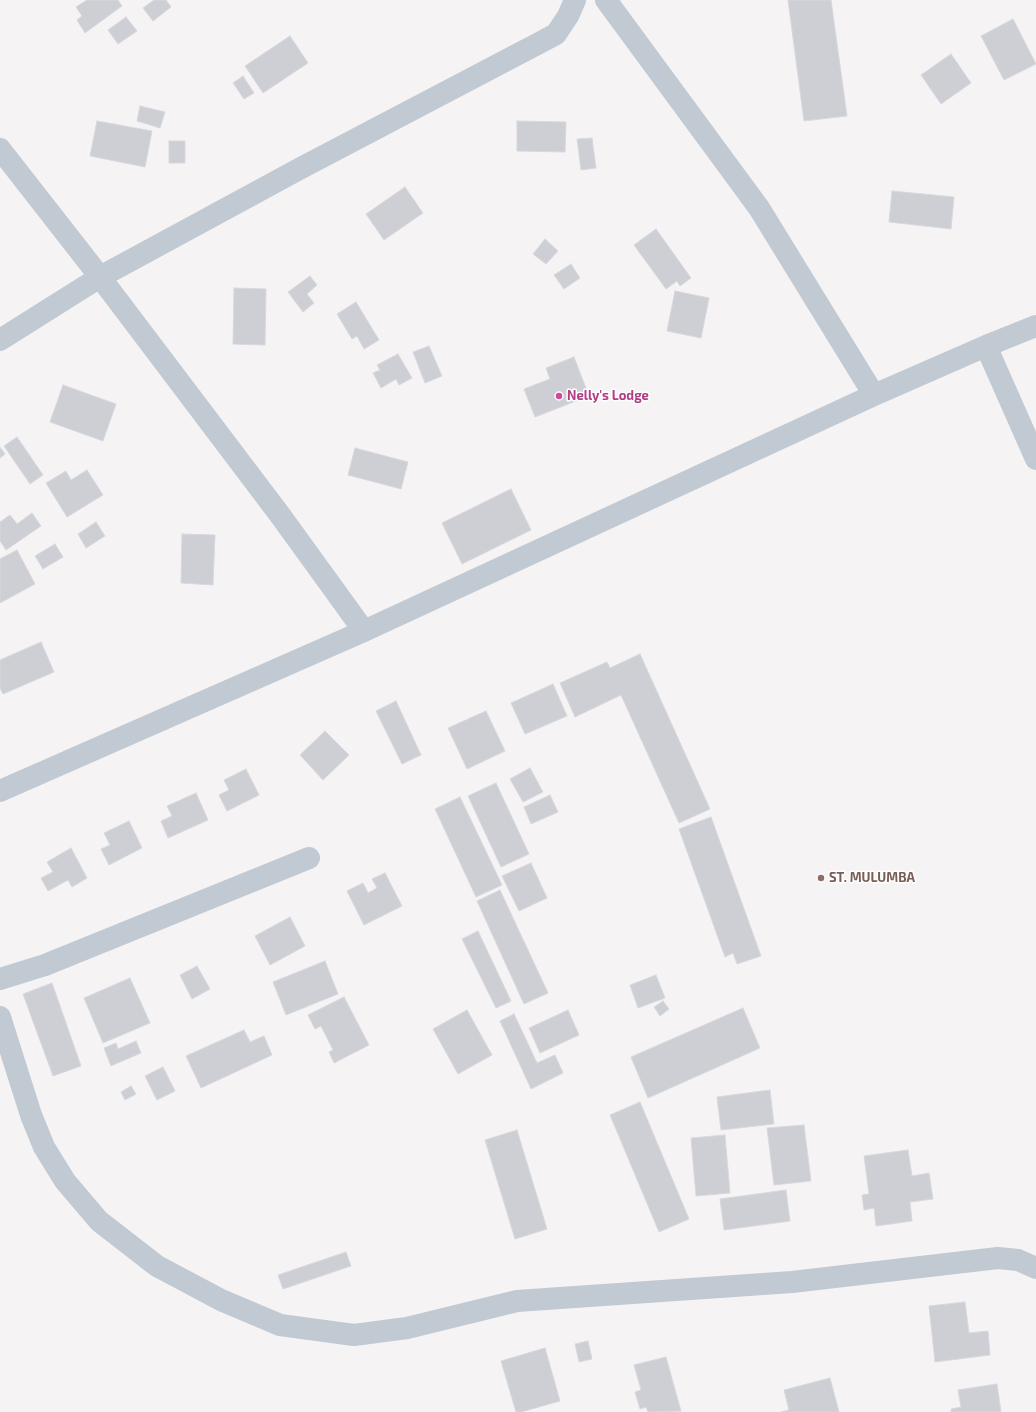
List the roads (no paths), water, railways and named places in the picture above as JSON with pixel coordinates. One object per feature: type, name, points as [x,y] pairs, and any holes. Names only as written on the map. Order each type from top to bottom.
[{"type":"street","points":[[0,340],[100,277],[301,168],[556,34],[568,16],[575,0]]},
{"type":"street","points":[[606,0],[759,208],[874,395]]},
{"type":"street","points":[[0,149],[100,277],[280,515],[364,631]]},
{"type":"street","points":[[0,791],[364,631],[874,395],[1036,326]]},
{"type":"street","points":[[986,346],[1036,459]]},
{"type":"street","points":[[0,979],[45,965],[309,858]]},
{"type":"street","points":[[0,1017],[31,1115],[44,1147],[65,1181],[99,1221],[157,1266],[221,1300],[280,1325],[354,1335],[407,1328],[517,1301],[792,1282],[998,1258],[1018,1260],[1036,1268]]},
{"type":"place","name":"Nelly's Lodge","points":[[559,396]]},
{"type":"place","name":"ST. MULUMBA","points":[[821,878]]}]
